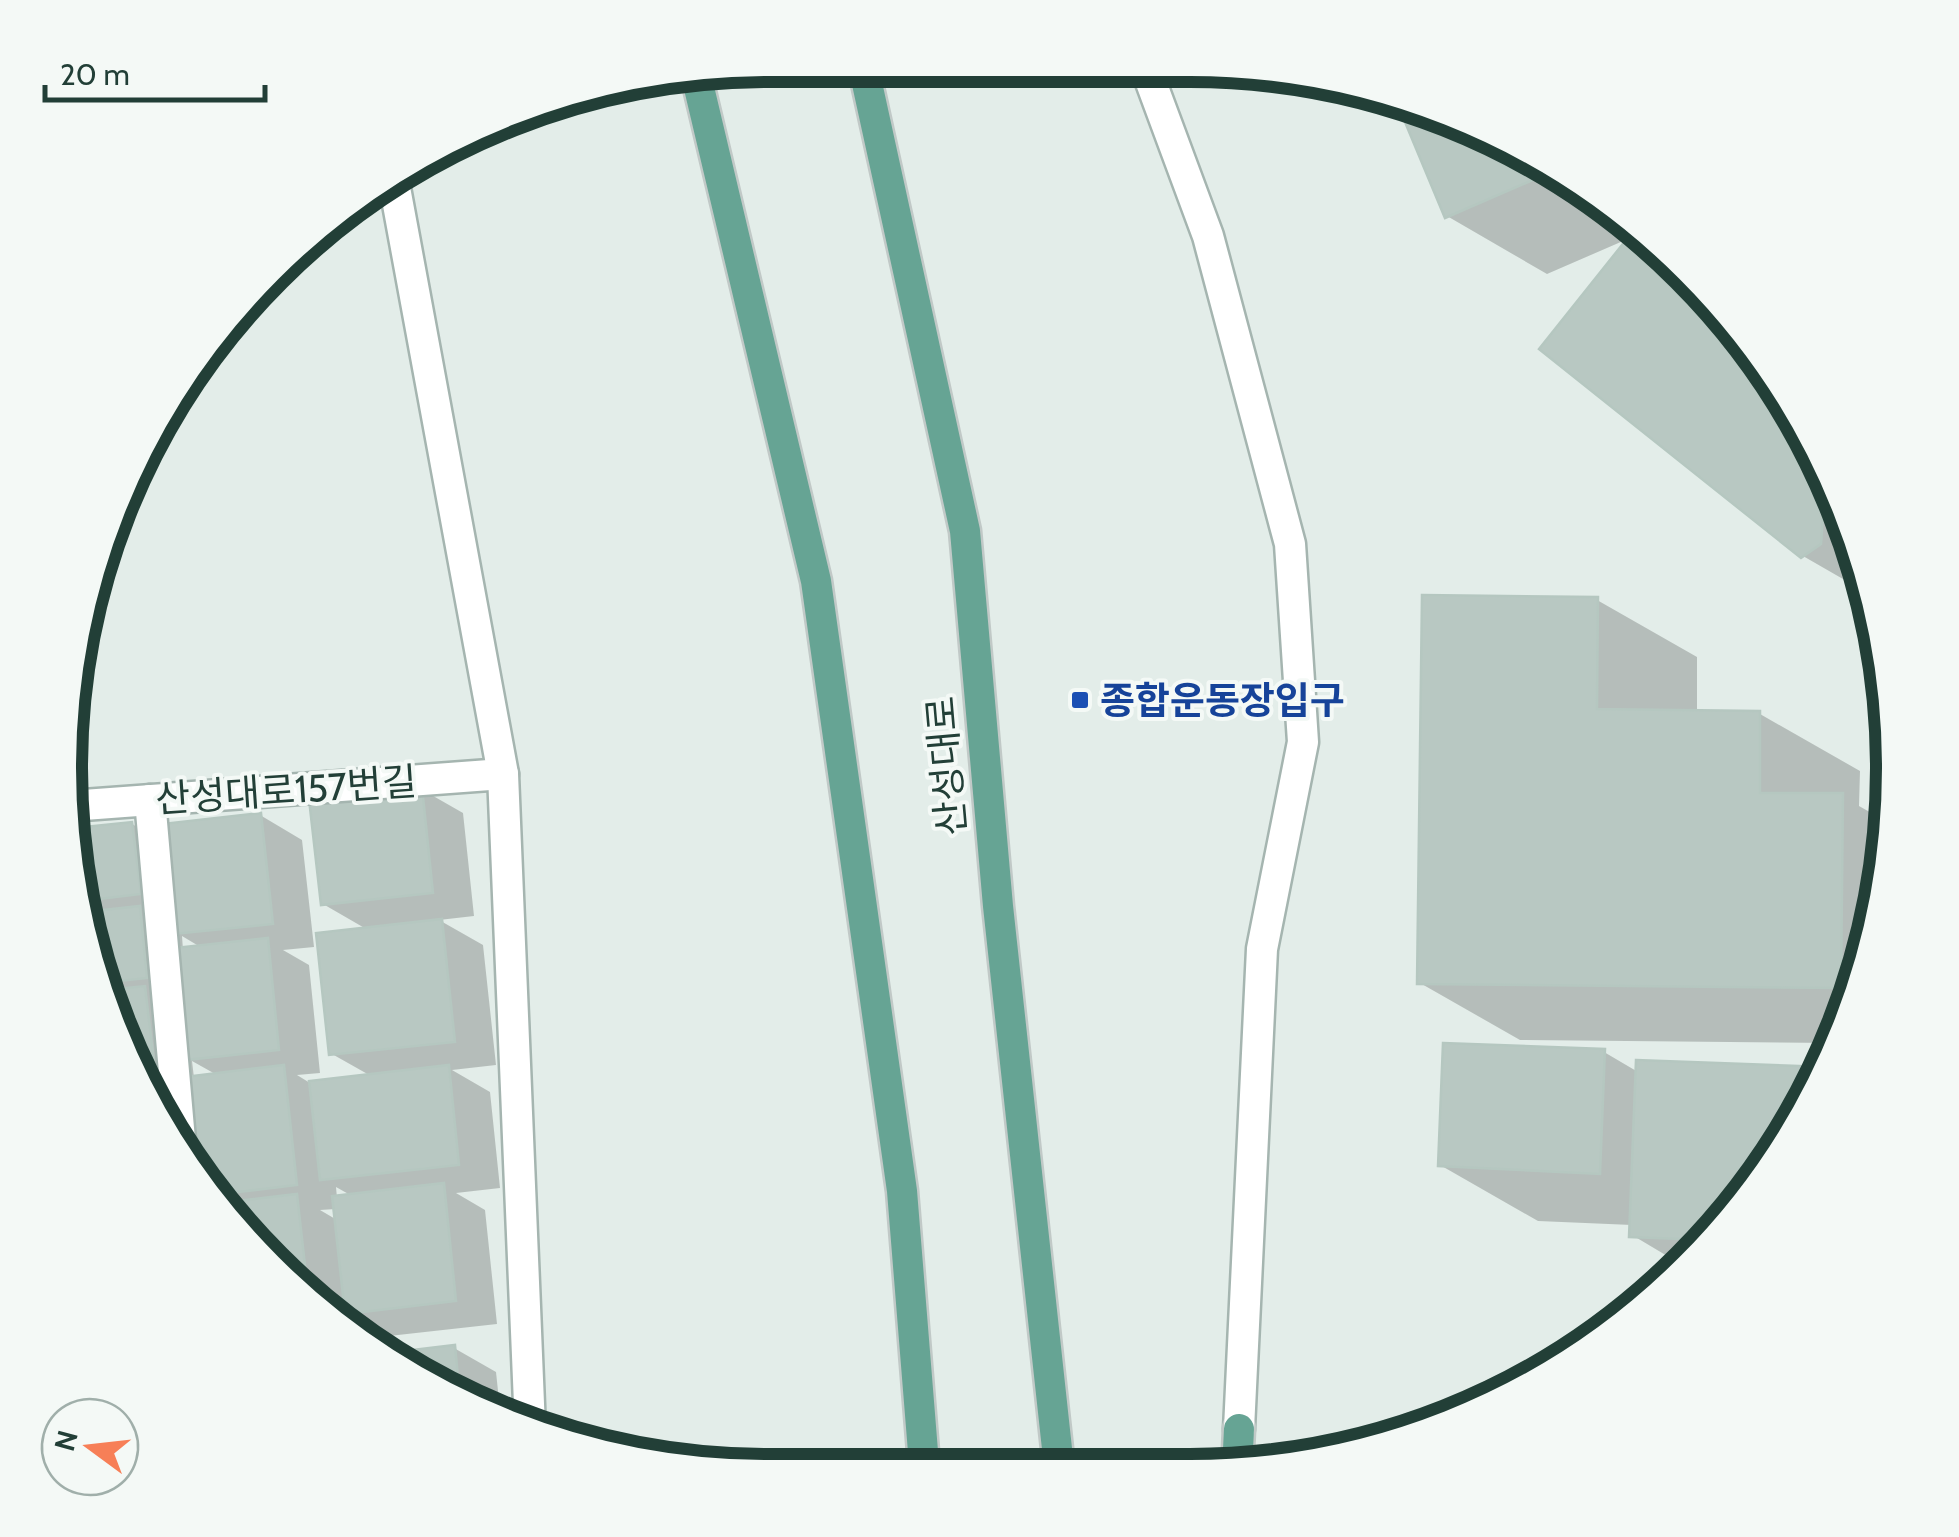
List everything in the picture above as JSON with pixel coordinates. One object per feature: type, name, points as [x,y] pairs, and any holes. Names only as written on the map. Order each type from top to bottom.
[{"type":"main road","name":"산성대로","points":[[868,82],[965,531],[998,906],[1058,1454]]},
{"type":"main road","points":[[699,86],[816,580],[902,1190],[923,1454]]},
{"type":"main road","points":[[1238,1453],[1239,1429]]},
{"type":"street","points":[[1152,82],[1208,236],[1290,544],[1303,742],[1262,949],[1239,1429]]},
{"type":"street","points":[[396,192],[503,774],[529,1411]]},
{"type":"street","name":"산성대로157번길","points":[[84,805],[503,774]]},
{"type":"street","points":[[150,800],[178,1118]]},
{"type":"building","points":[[1403,116],[1494,153],[1539,177],[1445,218]]},
{"type":"building","points":[[1626,240],[1676,283],[1706,316],[1761,387],[1785,426],[1824,505],[1821,544],[1801,558],[1539,349]]},
{"type":"building","points":[[1422,595],[1598,597],[1597,709],[1760,711],[1760,793],[1843,793],[1840,988],[1417,984]]},
{"type":"building","points":[[422,787],[433,893],[321,905],[309,799]]},
{"type":"building","points":[[261,813],[273,924],[174,934],[162,824]]},
{"type":"building","points":[[132,822],[141,894],[96,899],[85,827]]},
{"type":"building","points":[[140,906],[147,978],[117,981],[98,911]]},
{"type":"building","points":[[442,919],[455,1042],[329,1055],[316,933]]},
{"type":"building","points":[[268,938],[279,1050],[186,1060],[174,948]]},
{"type":"building","points":[[145,986],[154,1062],[149,1063],[119,989]]},
{"type":"building","points":[[1443,1043],[1605,1049],[1600,1174],[1438,1166]]},
{"type":"building","points":[[1636,1060],[1808,1066],[1761,1150],[1689,1239],[1629,1237]]},
{"type":"building","points":[[284,1065],[297,1185],[230,1193],[191,1138],[184,1077]]},
{"type":"building","points":[[449,1065],[459,1165],[320,1180],[309,1081]]},
{"type":"building","points":[[444,1183],[456,1301],[351,1313],[344,1307],[332,1196]]},
{"type":"building","points":[[297,1194],[306,1275],[283,1254],[236,1201]]},
{"type":"building","points":[[455,1345],[458,1381],[425,1363],[406,1351]]},
{"type":"place","name":"종합운동장입구","points":[[1080,700]]}]
